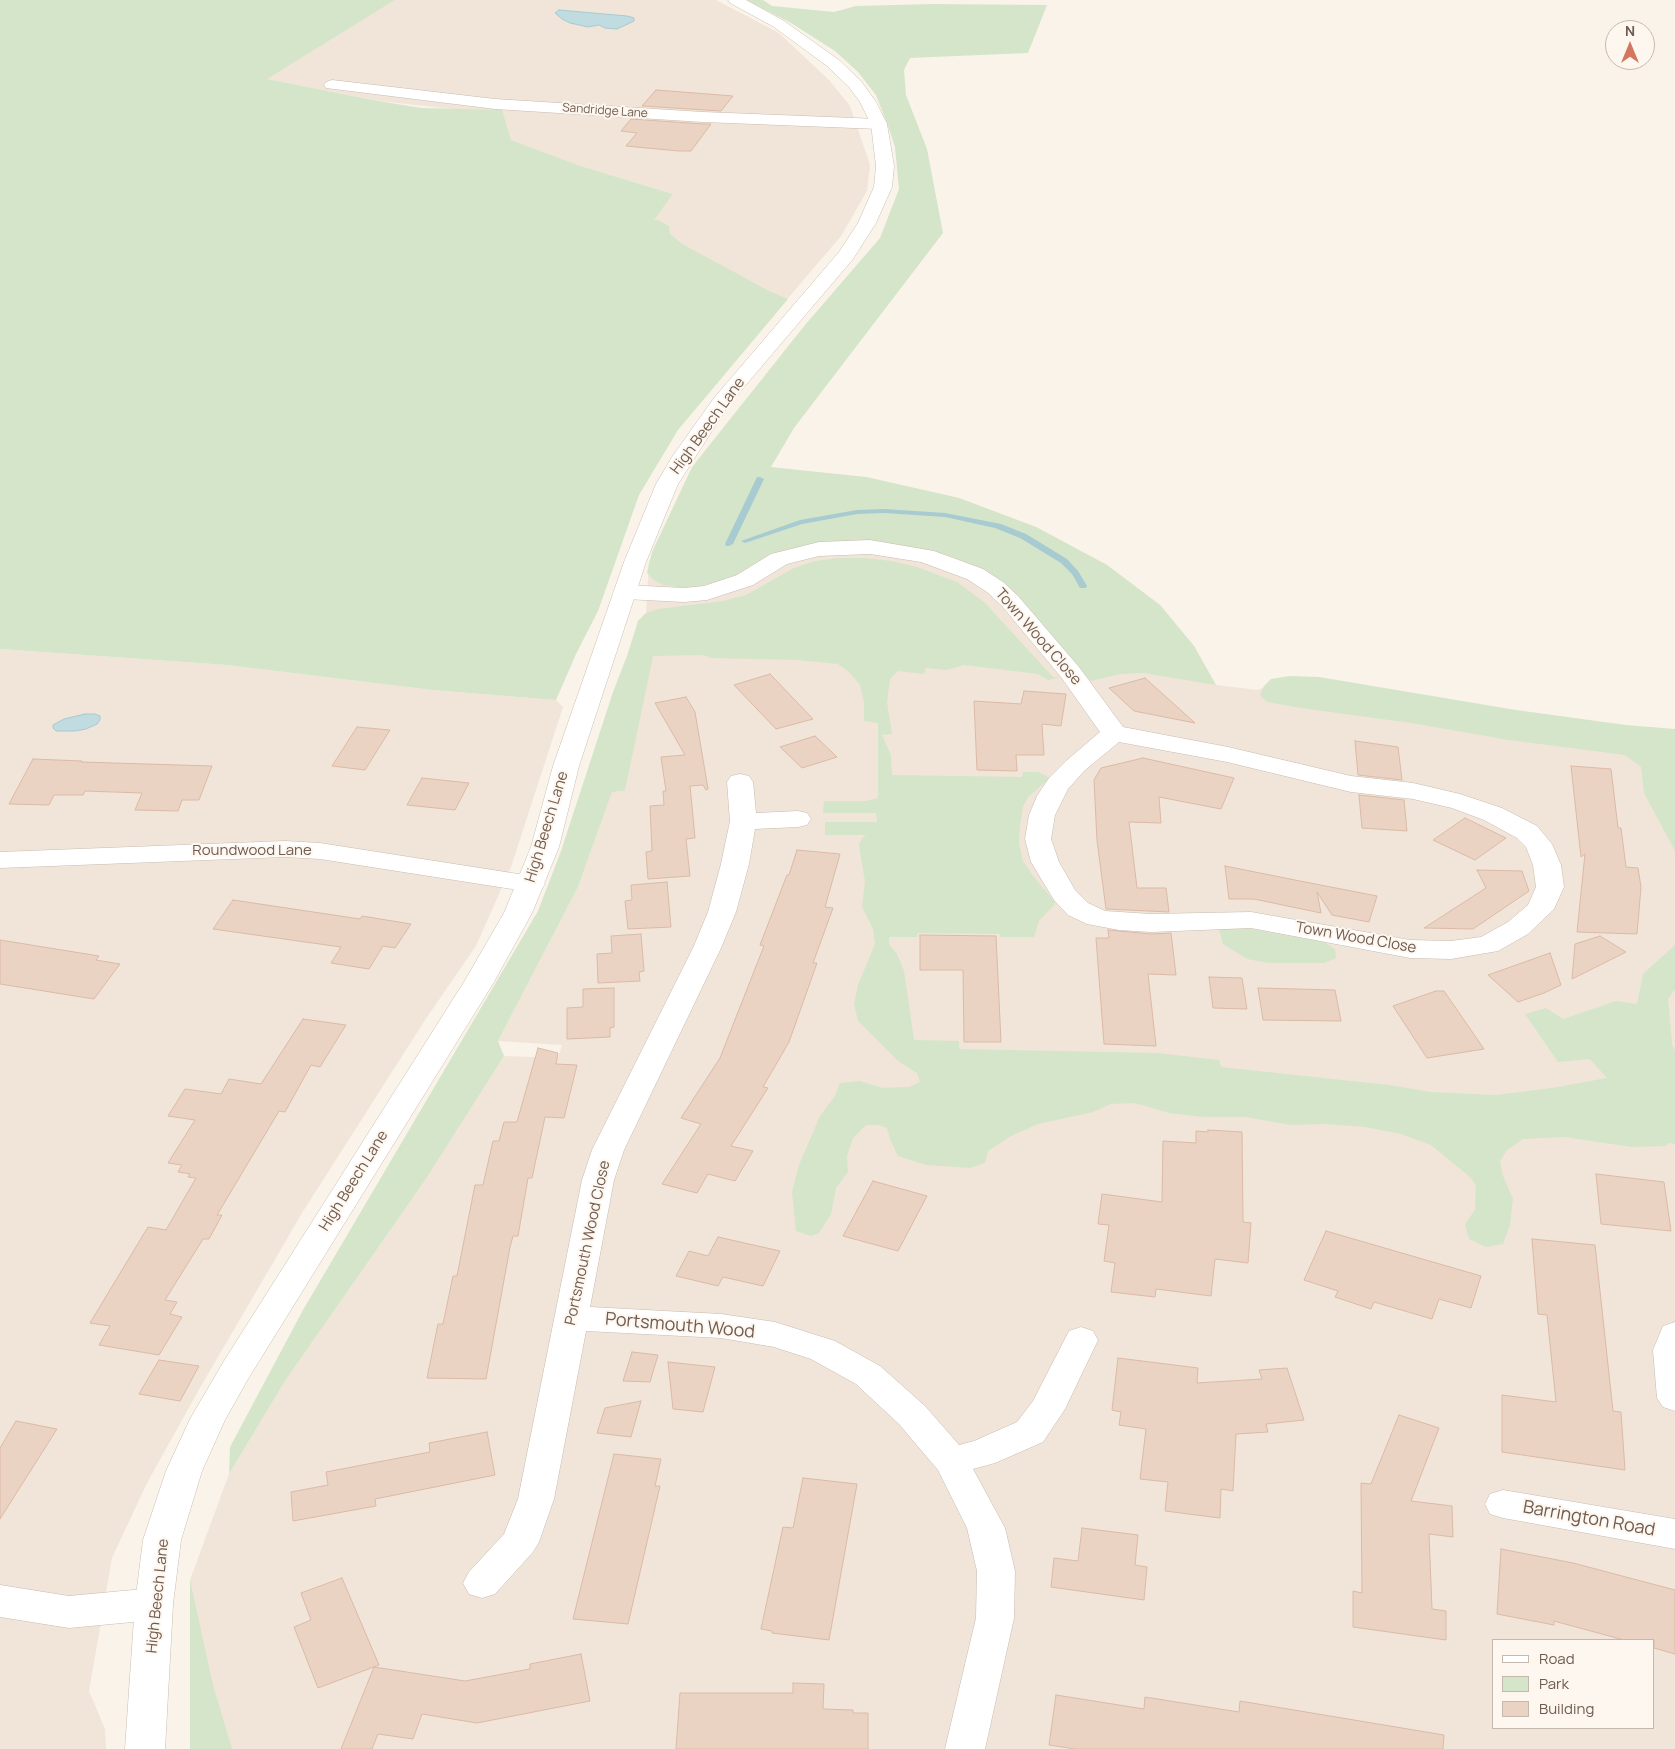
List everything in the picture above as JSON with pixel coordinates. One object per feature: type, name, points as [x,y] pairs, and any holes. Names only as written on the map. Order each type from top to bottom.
[{"type":"street","name":"High Beech Lane","points":[[145,1747],[154,1604],[162,1540],[184,1471],[208,1419],[241,1362],[479,982],[518,913],[545,847],[566,766],[656,506],[683,457],[721,402],[846,255],[868,223],[882,187],[885,166],[879,124],[860,90],[833,63],[778,24],[735,0]]},
{"type":"street","name":"Sandridge Lane","points":[[332,85],[495,104],[677,115],[879,124]]},
{"type":"street","name":"Town Wood Close","points":[[626,592],[684,595],[707,593],[745,580],[779,559],[819,549],[870,547],[926,556],[975,574],[995,587],[1010,601],[1070,672],[1114,733],[1228,755],[1342,782],[1413,791],[1460,802],[1493,814],[1527,832],[1538,844],[1544,858],[1550,887],[1540,909],[1518,928],[1488,945],[1451,950],[1410,949],[1251,920],[1151,923],[1119,922],[1097,918],[1078,909],[1064,894],[1045,862],[1038,839],[1042,815],[1050,796],[1058,784],[1075,766],[1114,733]]},
{"type":"street","name":"Portsmouth Wood Close","points":[[482,1583],[520,1542],[536,1499],[598,1180],[608,1150],[707,948],[722,912],[735,864],[743,821],[740,782]]},
{"type":"street","points":[[743,821],[798,819]]},
{"type":"street","name":"Roundwood Lane","points":[[0,860],[286,849],[320,851],[531,884]]},
{"type":"street","name":"Portsmouth Wood","points":[[572,1318],[721,1326],[775,1335],[823,1350],[868,1375],[912,1416],[951,1461],[986,1528],[996,1571],[995,1618],[965,1749]]},
{"type":"street","points":[[1675,1335],[1670,1350],[1675,1398]]},
{"type":"street","points":[[951,1461],[982,1453],[1030,1432],[1047,1409],[1081,1340]]},
{"type":"street","name":"Barrington Road","points":[[1502,1504],[1675,1534]]},
{"type":"street","points":[[0,1601],[69,1612],[154,1604]]},
{"type":"shaded area","points":[[395,0],[716,0],[779,33],[830,81],[850,106],[870,165],[867,191],[841,236],[772,317],[646,230],[673,194],[581,166],[511,140],[460,110],[379,101],[266,79]]},
{"type":"shaded area","points":[[866,477],[959,498],[1036,527],[1107,565],[1160,605],[1194,646],[1216,685],[1257,690],[1294,677],[1628,729],[1675,732],[1675,1749],[190,1749],[190,1580],[229,1474],[285,1381],[426,1179],[504,1056],[558,1058],[562,1045],[498,1041],[578,887],[612,792],[625,791],[652,656],[638,621],[646,613],[649,561]]},
{"type":"shaded area","points":[[0,649],[227,665],[432,690],[556,700],[563,707],[511,867],[476,946],[425,1020],[302,1213],[147,1483],[112,1558],[89,1691],[105,1729],[106,1749],[0,1749]]},
{"type":"green space","points":[[0,0],[395,0],[267,79],[422,108],[502,110],[511,140],[581,166],[673,194],[654,220],[669,226],[670,234],[682,244],[771,292],[788,299],[678,430],[639,495],[598,611],[576,654],[556,700],[432,690],[227,665],[0,649]]},
{"type":"green space","points":[[746,0],[763,0],[772,6],[834,12],[856,6],[933,4],[1047,5],[1028,53],[910,58],[904,70],[906,95],[927,149],[943,233],[794,428],[771,467],[866,477],[959,498],[1036,527],[1107,565],[1160,605],[1194,646],[1216,685],[1143,673],[1120,674],[1091,681],[1014,592],[998,579],[977,567],[953,557],[926,550],[864,541],[819,543],[774,554],[731,578],[697,587],[663,585],[647,573],[652,552],[692,467],[805,325],[880,238],[899,189],[895,147],[888,126],[876,95],[858,72],[835,51],[791,23]]},
{"type":"green space","points":[[839,558],[892,561],[917,567],[957,582],[985,603],[1053,677],[1061,677],[1048,680],[1038,674],[964,665],[947,670],[926,668],[924,674],[898,671],[890,679],[887,702],[892,734],[882,735],[891,755],[892,775],[1022,777],[1023,772],[1038,772],[1050,778],[1028,797],[1023,807],[1020,826],[1019,844],[1023,861],[1055,902],[1039,921],[1034,937],[1000,937],[1000,934],[918,933],[917,937],[889,937],[889,944],[897,954],[904,971],[914,1040],[959,1041],[959,1049],[1157,1053],[1219,1060],[1221,1067],[1389,1085],[1431,1092],[1496,1095],[1552,1088],[1607,1078],[1590,1059],[1558,1062],[1525,1014],[1546,1008],[1563,1019],[1616,1001],[1637,1004],[1643,974],[1675,945],[1675,989],[1668,999],[1672,1044],[1675,1051],[1675,1144],[1632,1147],[1564,1137],[1523,1139],[1507,1150],[1500,1161],[1503,1176],[1513,1199],[1510,1225],[1503,1244],[1486,1247],[1469,1239],[1465,1224],[1475,1210],[1476,1185],[1470,1177],[1431,1145],[1401,1134],[1365,1127],[1325,1124],[1291,1125],[1245,1117],[1203,1117],[1169,1113],[1135,1103],[1111,1104],[1093,1112],[1038,1124],[1011,1136],[988,1151],[985,1163],[970,1168],[926,1165],[898,1156],[887,1128],[878,1125],[866,1125],[853,1138],[847,1156],[848,1172],[836,1188],[831,1214],[819,1233],[811,1236],[796,1231],[792,1192],[799,1165],[820,1116],[835,1096],[840,1083],[860,1081],[883,1088],[909,1087],[920,1082],[917,1073],[898,1061],[858,1021],[854,1004],[858,985],[875,944],[873,929],[862,907],[865,882],[859,845],[862,838],[866,835],[825,835],[825,822],[877,822],[876,813],[823,813],[824,801],[866,801],[878,798],[878,723],[864,721],[864,702],[860,685],[849,672],[838,664],[797,660],[711,658],[703,655],[653,656],[625,791],[612,792],[578,887],[498,1041],[504,1056],[426,1179],[285,1381],[229,1474],[230,1447],[303,1310],[538,911],[561,851],[638,621],[646,613],[658,609],[723,601],[746,595],[794,568],[815,561]]},
{"type":"green space","points":[[1289,676],[1319,677],[1516,710],[1626,725],[1675,729],[1675,851],[1644,793],[1641,767],[1625,755],[1509,740],[1411,723],[1301,708],[1267,702],[1260,695],[1264,686],[1271,679]]},
{"type":"green space","points":[[1225,927],[1251,929],[1324,942],[1335,949],[1336,958],[1324,963],[1268,963],[1247,959],[1223,944],[1219,930]]},
{"type":"green space","points":[[190,1580],[213,1685],[232,1749],[190,1749]]},
{"type":"water","points":[[559,10],[627,16],[634,18],[634,21],[617,29],[605,28],[599,25],[588,27],[562,19],[555,13]]},
{"type":"water","points":[[85,714],[100,716],[100,720],[97,724],[86,729],[75,731],[56,731],[53,728],[53,725],[64,719]]},
{"type":"building","points":[[656,90],[733,96],[721,111],[642,106]]},
{"type":"building","points":[[631,119],[711,124],[691,151],[679,151],[626,146],[637,133],[621,131]]},
{"type":"building","points":[[770,674],[813,719],[776,729],[734,685]]},
{"type":"building","points":[[1145,678],[1195,723],[1134,711],[1109,688]]},
{"type":"building","points":[[1024,691],[1066,694],[1061,726],[1042,724],[1044,755],[1016,755],[1017,771],[977,770],[974,701],[1021,704]]},
{"type":"building","points":[[686,697],[695,712],[708,789],[706,790],[703,785],[690,786],[695,838],[686,839],[690,876],[648,879],[646,852],[652,851],[650,806],[664,805],[663,791],[666,791],[661,757],[685,755],[655,703]]},
{"type":"building","points":[[357,727],[390,730],[365,770],[332,766]]},
{"type":"building","points":[[815,736],[837,757],[802,768],[780,747]]},
{"type":"building","points":[[1355,741],[1398,747],[1402,780],[1358,775]]},
{"type":"building","points":[[1143,758],[1234,778],[1221,809],[1159,797],[1161,823],[1129,822],[1137,888],[1166,888],[1169,912],[1106,909],[1097,840],[1094,780],[1101,768]]},
{"type":"building","points":[[33,759],[212,766],[199,800],[182,800],[178,811],[135,810],[142,793],[85,791],[83,795],[54,795],[49,805],[9,804]]},
{"type":"building","points":[[1571,766],[1611,769],[1618,828],[1621,828],[1626,867],[1638,868],[1641,887],[1637,934],[1577,932],[1585,854],[1581,857]]},
{"type":"building","points":[[422,778],[469,783],[455,810],[407,805]]},
{"type":"building","points":[[1359,795],[1404,800],[1407,831],[1362,828]]},
{"type":"building","points":[[1465,818],[1506,838],[1475,860],[1433,840]]},
{"type":"building","points":[[797,850],[840,854],[825,907],[833,908],[813,963],[817,963],[789,1042],[763,1087],[768,1088],[731,1146],[753,1151],[735,1181],[708,1174],[697,1193],[662,1184],[701,1124],[681,1118],[720,1058],[764,946],[760,945],[787,875],[789,875]]},
{"type":"building","points":[[1225,866],[1377,896],[1369,922],[1332,915],[1317,892],[1321,913],[1254,899],[1229,899]]},
{"type":"building","points":[[1477,870],[1522,871],[1529,891],[1473,929],[1424,928],[1486,888]]},
{"type":"building","points":[[667,882],[671,927],[628,929],[625,901],[632,900],[631,885]]},
{"type":"building","points":[[233,900],[360,919],[362,916],[411,924],[395,948],[383,946],[369,969],[331,963],[341,947],[213,929]]},
{"type":"building","points":[[1108,930],[1151,934],[1171,933],[1176,975],[1148,974],[1156,1046],[1104,1044],[1096,938],[1109,938]]},
{"type":"building","points":[[641,934],[644,971],[639,972],[640,981],[598,983],[597,954],[612,953],[611,936]]},
{"type":"building","points":[[920,935],[996,936],[1001,1042],[964,1042],[963,970],[920,970]]},
{"type":"building","points":[[1600,936],[1626,952],[1572,979],[1575,944]]},
{"type":"building","points":[[0,940],[99,956],[96,960],[120,964],[94,999],[0,984]]},
{"type":"building","points":[[1550,953],[1561,985],[1544,993],[1518,1002],[1488,975]]},
{"type":"building","points":[[1209,977],[1242,978],[1247,1009],[1213,1008]]},
{"type":"building","points":[[614,988],[614,1027],[610,1028],[610,1037],[567,1039],[567,1008],[583,1007],[583,989]]},
{"type":"building","points":[[1258,988],[1335,990],[1341,1021],[1263,1020]]},
{"type":"building","points":[[1436,991],[1444,991],[1484,1049],[1427,1058],[1393,1006]]},
{"type":"building","points":[[303,1019],[346,1025],[320,1067],[311,1065],[285,1112],[279,1111],[217,1215],[222,1215],[209,1239],[203,1239],[165,1300],[177,1302],[170,1314],[182,1317],[159,1355],[99,1345],[110,1326],[90,1323],[148,1227],[166,1230],[196,1178],[188,1177],[190,1174],[178,1172],[182,1165],[168,1163],[195,1120],[168,1116],[185,1089],[221,1094],[229,1079],[261,1084]]},
{"type":"building","points":[[538,1048],[558,1053],[556,1064],[577,1065],[564,1118],[545,1117],[532,1178],[528,1178],[518,1236],[513,1236],[510,1247],[486,1379],[427,1378],[438,1324],[443,1324],[453,1276],[457,1276],[475,1185],[483,1185],[493,1141],[499,1141],[504,1122],[517,1122]]},
{"type":"building","points":[[1208,1130],[1242,1132],[1243,1222],[1251,1223],[1248,1263],[1215,1259],[1211,1296],[1156,1289],[1155,1297],[1111,1292],[1115,1263],[1104,1261],[1109,1225],[1098,1224],[1102,1194],[1162,1202],[1163,1141],[1196,1143],[1196,1131],[1208,1132]]},
{"type":"building","points":[[1596,1174],[1664,1182],[1671,1231],[1601,1224]]},
{"type":"building","points":[[873,1181],[927,1196],[898,1251],[843,1236]]},
{"type":"building","points":[[1326,1231],[1481,1276],[1471,1308],[1439,1299],[1432,1319],[1374,1302],[1371,1309],[1335,1297],[1338,1291],[1304,1280]]},
{"type":"building","points":[[718,1237],[780,1251],[763,1286],[723,1277],[718,1286],[676,1276],[689,1251],[708,1256]]},
{"type":"building","points":[[1532,1239],[1595,1245],[1613,1411],[1621,1412],[1625,1470],[1502,1452],[1502,1395],[1556,1402],[1547,1315],[1538,1314]]},
{"type":"building","points":[[632,1352],[658,1355],[650,1382],[623,1381]]},
{"type":"building","points":[[1118,1358],[1198,1368],[1197,1383],[1262,1379],[1259,1370],[1287,1368],[1304,1420],[1266,1424],[1268,1432],[1236,1434],[1233,1491],[1221,1489],[1220,1518],[1165,1511],[1168,1482],[1140,1479],[1146,1429],[1119,1425],[1121,1412],[1112,1410]]},
{"type":"building","points":[[159,1360],[199,1366],[180,1401],[139,1394]]},
{"type":"building","points":[[668,1362],[715,1367],[703,1412],[673,1409]]},
{"type":"building","points":[[641,1401],[631,1437],[597,1433],[605,1408]]},
{"type":"building","points":[[1399,1415],[1439,1428],[1411,1501],[1452,1506],[1453,1537],[1429,1534],[1432,1609],[1446,1611],[1446,1640],[1353,1627],[1353,1591],[1362,1593],[1361,1483],[1371,1484]]},
{"type":"building","points":[[16,1421],[57,1429],[0,1519],[0,1448]]},
{"type":"building","points":[[487,1432],[495,1475],[375,1499],[376,1506],[293,1521],[291,1492],[328,1485],[326,1472],[430,1452],[429,1443]]},
{"type":"building","points":[[614,1454],[661,1459],[655,1486],[660,1486],[628,1624],[573,1619]]},
{"type":"building","points":[[803,1478],[857,1484],[829,1640],[772,1633],[772,1631],[761,1629],[783,1527],[793,1528]]},
{"type":"building","points":[[1082,1528],[1138,1535],[1135,1565],[1147,1567],[1144,1600],[1051,1587],[1054,1558],[1078,1561]]},
{"type":"building","points":[[1501,1549],[1573,1563],[1675,1590],[1675,1654],[1655,1648],[1655,1639],[1620,1639],[1554,1621],[1554,1625],[1497,1614]]},
{"type":"building","points":[[342,1578],[379,1665],[318,1688],[294,1627],[311,1620],[301,1593]]},
{"type":"building","points":[[581,1654],[590,1701],[477,1723],[422,1714],[413,1739],[378,1734],[372,1749],[341,1749],[374,1667],[465,1681],[530,1669],[530,1664]]},
{"type":"building","points":[[793,1683],[824,1684],[823,1709],[853,1710],[853,1713],[868,1713],[868,1749],[676,1749],[680,1693],[793,1693]]},
{"type":"building","points":[[1056,1695],[1144,1709],[1145,1697],[1239,1712],[1240,1701],[1444,1735],[1443,1749],[1075,1749],[1049,1745]]},
{"type":"waterway","points":[[729,544],[760,479]]},
{"type":"waterway","points":[[745,541],[800,522],[857,512],[884,511],[945,515],[998,526],[1023,536],[1064,561],[1083,586]]}]
